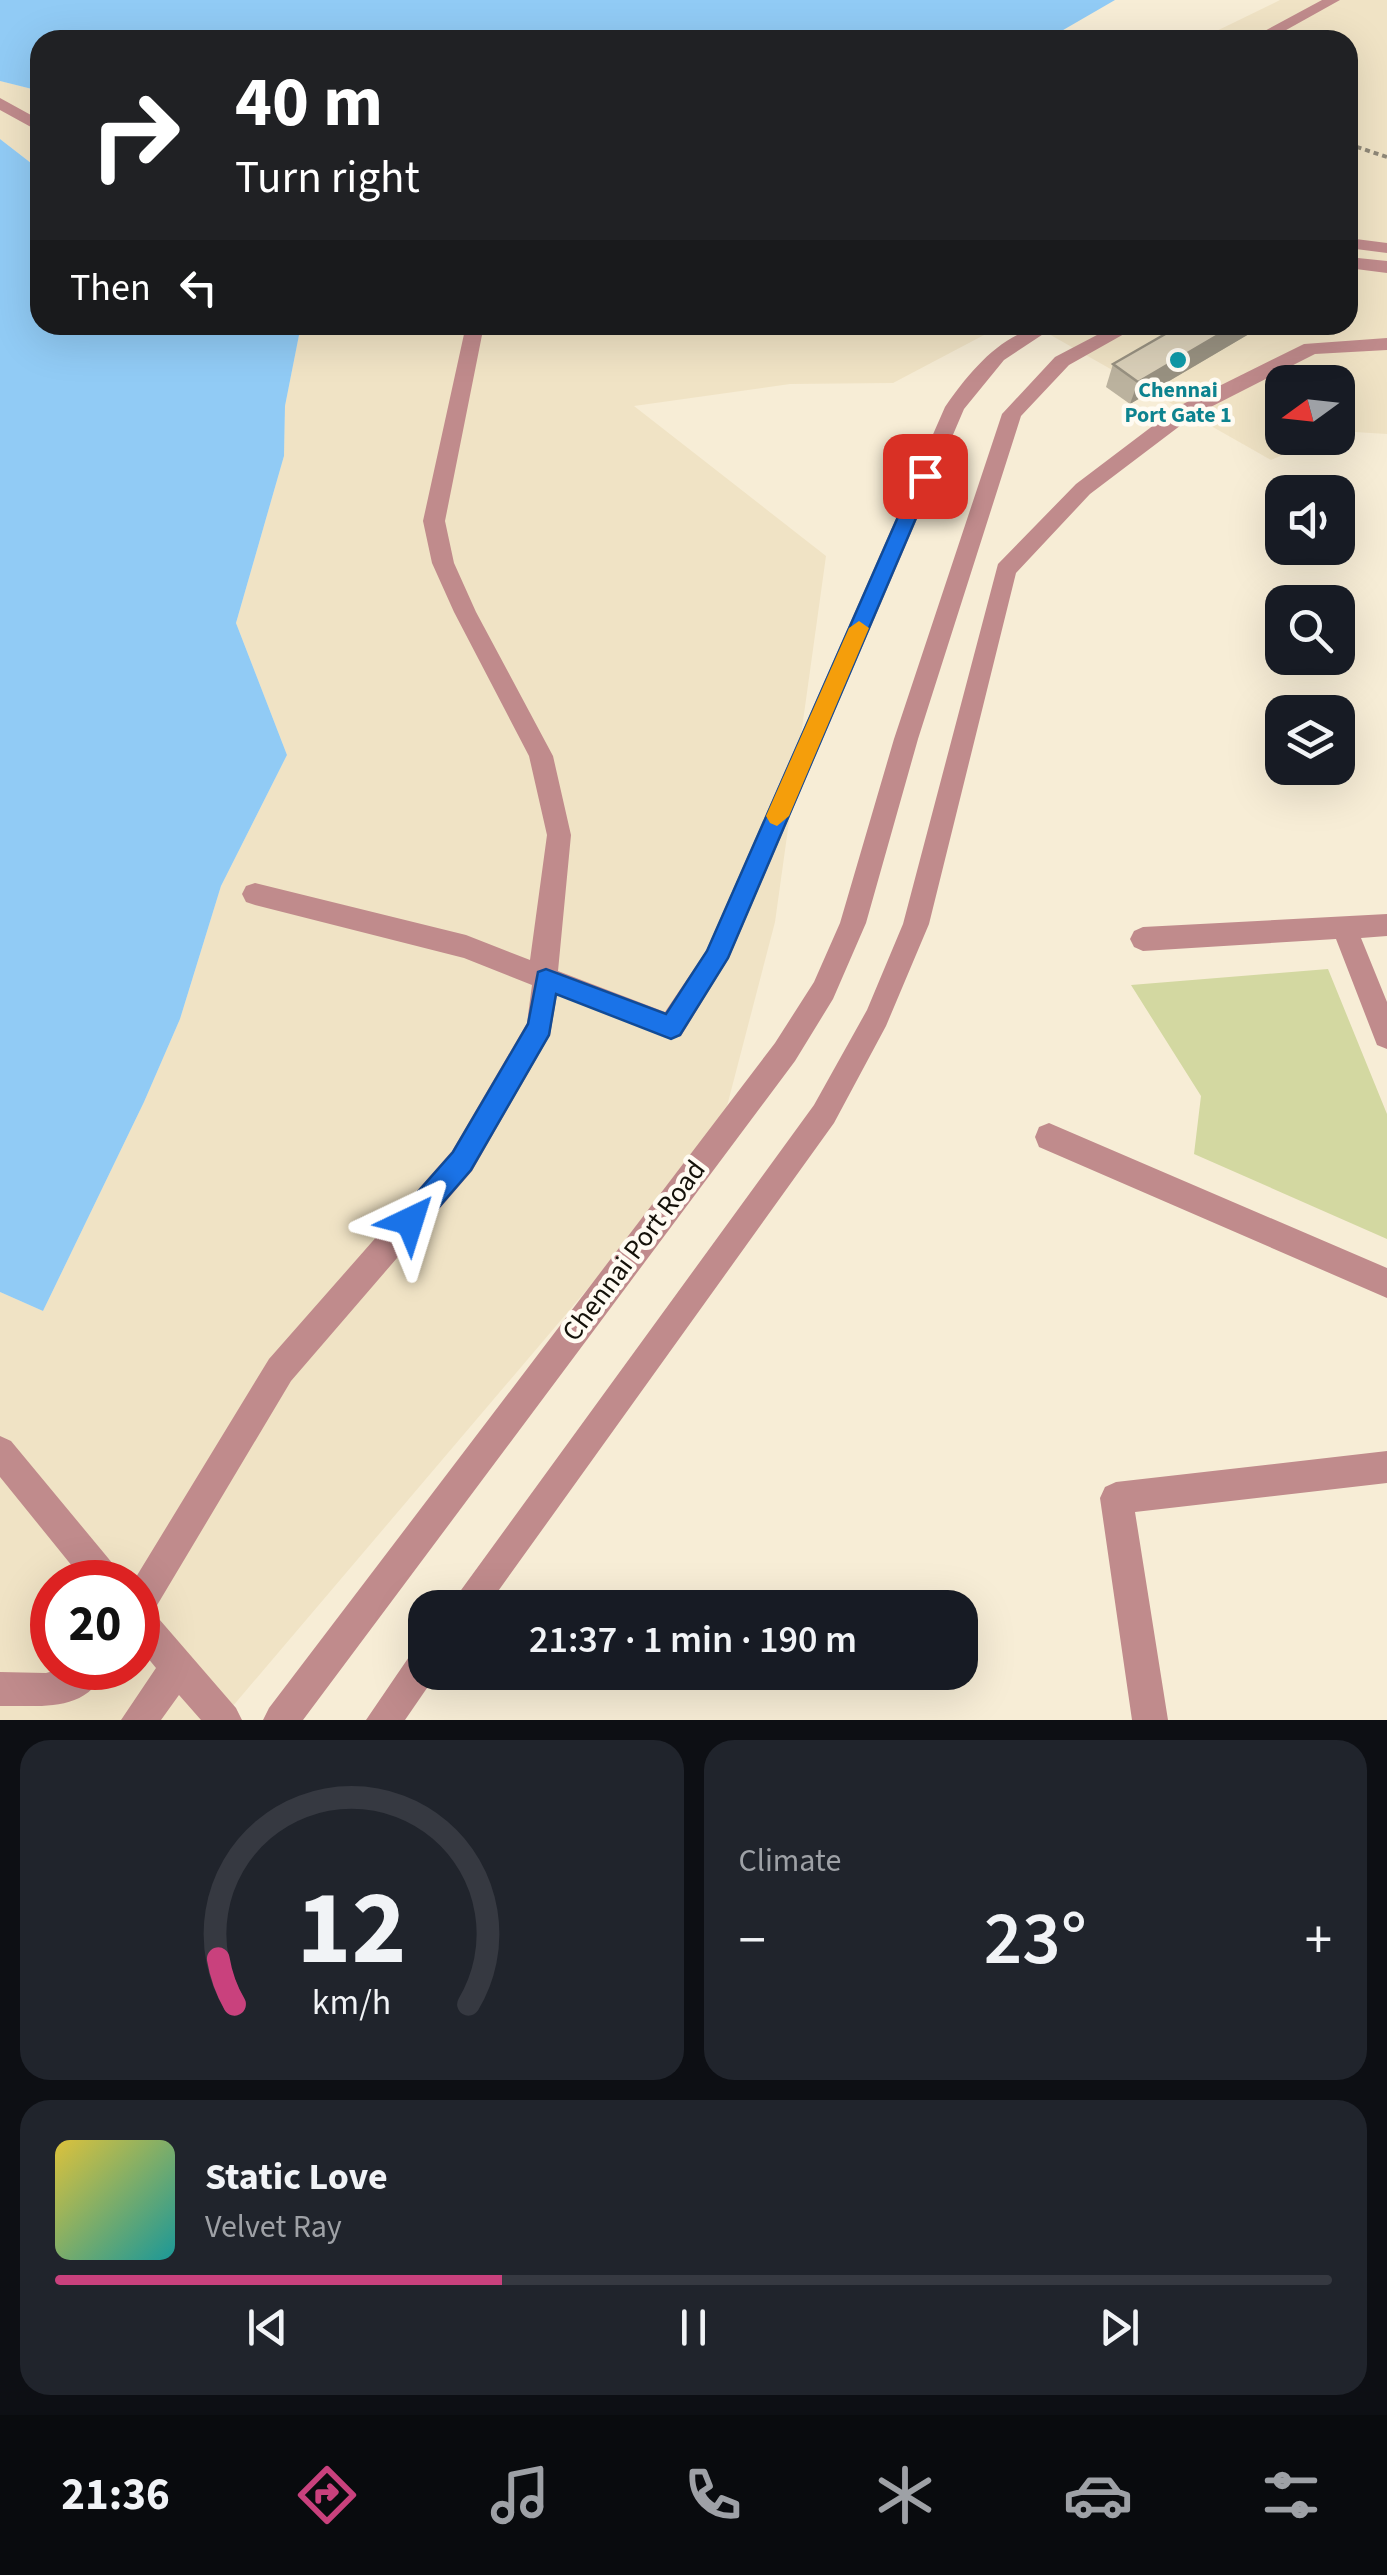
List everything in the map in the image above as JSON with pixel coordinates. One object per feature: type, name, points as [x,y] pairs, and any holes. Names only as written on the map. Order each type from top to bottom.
[{"type":"street","points":[[1275,30],[1333,0]]},
{"type":"street","points":[[0,103],[30,121]]},
{"type":"street","points":[[1358,244],[1387,248]]},
{"type":"street","points":[[1358,264],[1387,267]]},
{"type":"street","points":[[160,1569],[280,1370],[462,1161],[540,1026],[558,835],[542,756],[443,562],[434,521],[473,335]]},
{"type":"street","points":[[255,894],[466,947],[671,1027],[716,958],[955,407],[997,356],[1032,335]]},
{"type":"street","name":"Chennai Port Road","points":[[281,1720],[785,1052],[824,990],[853,923],[906,739],[1012,414],[1062,360],[1111,335]]},
{"type":"street","points":[[478,1590],[824,1114],[877,1017],[916,924],[1006,570],[1083,489],[1186,411],[1311,348],[1387,344]]},
{"type":"street","points":[[1143,938],[1387,925]]},
{"type":"street","points":[[1344,928],[1387,1036]]},
{"type":"street","points":[[1048,1137],[1387,1283]]},
{"type":"street","points":[[0,1452],[88,1560]]},
{"type":"street","points":[[1150,1720],[1116,1498],[1387,1466]]},
{"type":"street","points":[[160,1646],[224,1720]]},
{"type":"street","points":[[139,1720],[178,1667]]},
{"type":"street","points":[[384,1720],[408,1687]]},
{"type":"street","points":[[0,1689],[34,1693],[56,1690]]},
{"type":"path","points":[[1358,147],[1387,157]]},
{"type":"shaded area","points":[[1280,0],[1387,0],[1387,434],[1355,432],[1355,365],[1265,365],[1265,455],[1282,455],[1271,460],[1051,335],[1358,335],[1358,30],[1218,30]]},
{"type":"shaded area","points":[[0,81],[30,88],[30,162],[0,139]]},
{"type":"shaded area","points":[[299,335],[984,335],[893,383],[790,384],[634,406],[826,556],[775,922],[720,1133],[221,1720],[0,1720],[0,1292],[43,1311],[144,1102],[180,1019],[221,886],[287,755],[236,623],[284,456],[285,406]]},
{"type":"green space","points":[[1328,969],[1387,1114],[1387,1239],[1194,1154],[1201,1096],[1131,985]]},
{"type":"water","points":[[0,0],[1115,0],[1063,30],[30,30],[30,88],[0,81]]},
{"type":"water","points":[[0,139],[30,162],[30,335],[299,335],[285,406],[284,456],[236,623],[287,755],[221,886],[180,1019],[144,1102],[43,1311],[0,1292]]},
{"type":"building","points":[[1164,335],[1218,335],[1138,382],[1113,364]]},
{"type":"slow traffic","points":[[777,816],[859,628]]},
{"type":"place","name":"Chennai Port Gate 1","points":[[1178,360]]},
{"type":"route","points":[[410,1221],[462,1161],[540,1026],[546,980],[671,1027],[716,958],[925,476]]}]
